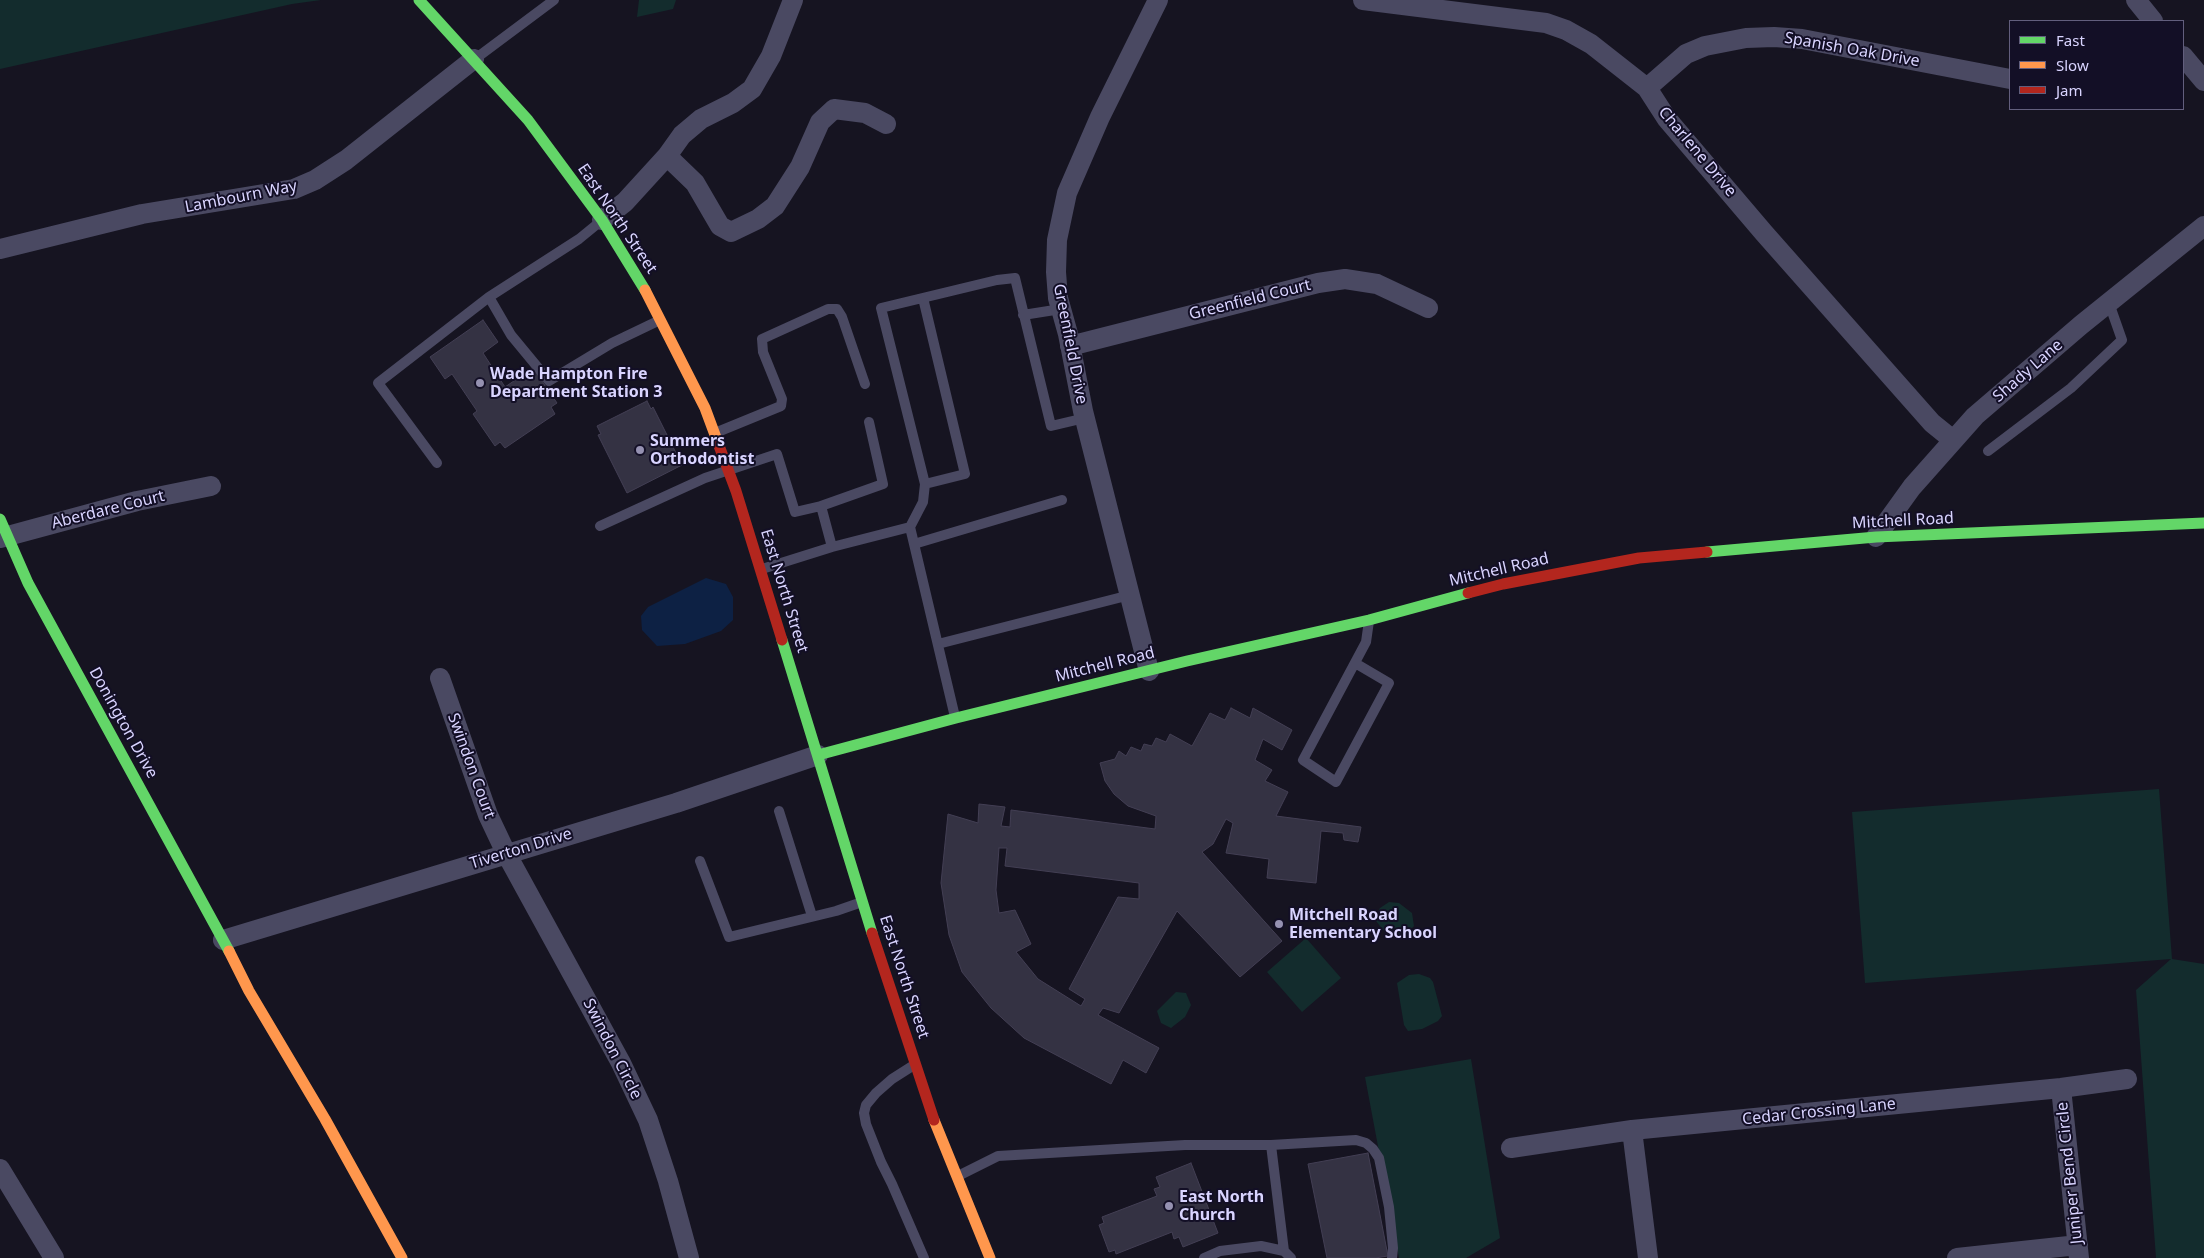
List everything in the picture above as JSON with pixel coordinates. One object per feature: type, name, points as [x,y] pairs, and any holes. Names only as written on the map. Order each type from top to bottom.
[{"type":"street","name":"East North Street","points":[[419,0],[528,120],[602,220],[644,287],[705,408],[728,469],[915,1064],[938,1130],[990,1258]]},
{"type":"street","points":[[602,220],[625,202],[667,156],[682,135],[700,119],[733,104],[752,89],[771,56],[793,0]]},
{"type":"street","name":"Greenfield Drive","points":[[1149,671],[1085,418],[1061,309],[1056,272],[1057,240],[1064,205],[1100,117],[1158,0]]},
{"type":"street","name":"Charlene Drive","points":[[1363,0],[1546,23],[1566,30],[1591,44],[1647,88],[1667,119],[1802,277],[1932,423],[1953,440]]},
{"type":"street","points":[[2136,0],[2152,20]]},
{"type":"street","name":"Spanish Oak Drive","points":[[1647,88],[1686,54],[1705,46],[1746,38],[1774,37],[1802,39],[2009,79]]},
{"type":"street","points":[[2184,57],[2204,81]]},
{"type":"street","name":"Lambourn Way","points":[[0,249],[142,214],[294,189],[315,180],[346,160],[474,59]]},
{"type":"street","points":[[667,156],[696,183],[720,226],[731,232],[758,219],[775,206],[800,166],[820,122],[834,109],[865,113],[886,124]]},
{"type":"street","name":"Shady Lane","points":[[1876,537],[1912,487],[1976,416],[2109,303],[2204,226]]},
{"type":"street","name":"Greenfield Court","points":[[1070,346],[1318,283],[1345,279],[1377,284],[1428,308]]},
{"type":"street","name":"Aberdare Court","points":[[2,531],[211,486]]},
{"type":"street","name":"Mitchell Road","points":[[818,755],[956,718],[1370,620],[1503,584],[1639,558],[1876,537],[2204,524]]},
{"type":"street","name":"Donington Drive","points":[[2,531],[28,583],[223,940]]},
{"type":"street","name":"Swindon Court","points":[[440,678],[488,815],[506,853]]},
{"type":"street","name":"Tiverton Drive","points":[[223,940],[676,803],[818,755]]},
{"type":"street","name":"Swindon Circle","points":[[506,853],[621,1063],[648,1120],[668,1180],[689,1258]]},
{"type":"street","points":[[223,940],[249,991],[320,1111],[402,1258]]},
{"type":"street","name":"Cedar Crossing Lane","points":[[1511,1148],[1632,1130],[2061,1088],[2127,1079]]},
{"type":"street","name":"Juniper Bend Circle","points":[[2061,1088],[2078,1252]]},
{"type":"street","points":[[1632,1130],[1648,1258]]},
{"type":"street","points":[[0,1168],[54,1258]]},
{"type":"street","points":[[1957,1258],[2078,1252]]},
{"type":"lane","points":[[474,59],[554,0]]},
{"type":"lane","points":[[438,463],[378,383],[489,297],[579,239],[602,220]]},
{"type":"lane","points":[[956,718],[910,528],[923,502],[925,484],[881,308],[997,280],[1015,278],[1050,426],[1085,418]]},
{"type":"lane","points":[[489,297],[511,335],[549,381],[612,343],[661,320]]},
{"type":"lane","points":[[924,298],[965,474],[925,484]]},
{"type":"lane","points":[[1988,451],[2071,388],[2122,340],[2109,303]]},
{"type":"lane","points":[[714,434],[780,406],[782,399],[763,352],[762,339],[828,309],[837,309],[842,317],[865,384]]},
{"type":"lane","points":[[1024,315],[1061,309]]},
{"type":"lane","points":[[600,526],[728,469],[777,454],[795,512],[822,506],[883,484],[869,422]]},
{"type":"lane","points":[[914,544],[1062,500]]},
{"type":"lane","points":[[822,506],[832,547]]},
{"type":"lane","points":[[760,570],[832,547],[910,528]]},
{"type":"lane","points":[[938,644],[1130,595]]},
{"type":"lane","points":[[1355,663],[1389,683],[1336,782],[1302,760],[1366,642],[1370,620]]},
{"type":"lane","points":[[779,811],[812,916]]},
{"type":"lane","points":[[700,861],[729,937],[836,911],[863,902]]},
{"type":"lane","points":[[915,1064],[892,1079],[876,1093],[866,1105],[864,1114],[881,1162],[924,1258]]},
{"type":"lane","points":[[957,1177],[998,1156],[1185,1145],[1271,1145],[1356,1140],[1366,1143],[1379,1158],[1389,1207],[1393,1248],[1392,1258]]},
{"type":"lane","points":[[1204,1258],[1220,1251],[1261,1246],[1287,1254],[1271,1145]]},
{"type":"green space","points":[[0,0],[321,0],[292,4],[0,69]]},
{"type":"green space","points":[[639,0],[676,0],[673,9],[637,17]]},
{"type":"green space","points":[[2159,789],[2172,959],[2204,964],[2204,1258],[2156,1258],[2136,990],[2171,959],[1865,983],[1852,812]]},
{"type":"green space","points":[[1389,902],[1399,903],[1412,913],[1414,926],[1405,935],[1395,938],[1388,936],[1376,921],[1376,914],[1380,908]]},
{"type":"green space","points":[[1306,938],[1341,978],[1302,1012],[1267,972]]},
{"type":"green space","points":[[1419,974],[1430,978],[1433,982],[1442,1016],[1438,1021],[1422,1029],[1408,1031],[1404,1025],[1397,983],[1409,975]]},
{"type":"green space","points":[[1176,992],[1186,993],[1191,1005],[1185,1017],[1171,1028],[1161,1023],[1157,1011]]},
{"type":"green space","points":[[1471,1059],[1500,1238],[1466,1258],[1399,1258],[1365,1077]]},
{"type":"water","points":[[706,578],[726,584],[733,597],[733,620],[721,631],[685,644],[657,646],[642,630],[641,616],[648,607]]},
{"type":"building","name":"Wade Hampton Fire Department Station 3","points":[[483,320],[498,342],[483,353],[505,387],[533,368],[557,403],[551,407],[555,414],[505,448],[500,442],[495,446],[473,414],[477,411],[452,374],[445,379],[430,357]]},
{"type":"building","name":"Summers Orthodontist","points":[[647,401],[651,409],[653,407],[682,465],[627,493],[598,435],[601,434],[597,426]]},
{"type":"building","points":[[1231,708],[1250,718],[1253,708],[1292,730],[1282,750],[1263,739],[1255,760],[1272,770],[1265,781],[1288,792],[1276,816],[1361,827],[1358,842],[1344,840],[1343,833],[1321,831],[1316,883],[1267,878],[1269,859],[1226,853],[1233,823],[1226,819],[1213,844],[1202,852],[1282,941],[1240,977],[1177,911],[1119,1013],[1103,1008],[1098,1015],[1159,1048],[1146,1073],[1123,1060],[1111,1084],[1024,1038],[991,1008],[962,972],[949,935],[941,883],[948,814],[978,823],[979,804],[1005,807],[1001,826],[1010,827],[1011,810],[1155,829],[1156,816],[1128,806],[1114,794],[1105,781],[1100,763],[1115,759],[1119,751],[1126,756],[1131,747],[1141,751],[1144,744],[1152,746],[1156,738],[1166,742],[1170,734],[1192,746],[1210,713],[1225,720]],"holes":[[[999,848],[1007,848],[1005,866],[1139,883],[1139,899],[1118,897],[1069,989],[1085,999],[1081,1006],[1038,979],[1016,952],[1031,944],[1015,910],[999,913],[996,890]]]},
{"type":"building","points":[[1368,1153],[1388,1256],[1375,1258],[1327,1258],[1308,1164]]},
{"type":"building","name":"East North Church","points":[[1191,1163],[1218,1233],[1183,1247],[1179,1237],[1174,1239],[1172,1232],[1116,1254],[1115,1250],[1109,1252],[1099,1225],[1104,1223],[1102,1217],[1157,1196],[1154,1189],[1160,1187],[1156,1177]]},
{"type":"traffic: fast","points":[[419,0],[528,120],[602,220],[645,290]]},
{"type":"traffic: fast","points":[[0,519],[28,583],[229,951]]},
{"type":"traffic: fast","points":[[1707,552],[1876,537],[2204,523]]},
{"type":"traffic: fast","points":[[818,755],[956,718],[1187,661],[1369,620],[1468,593]]},
{"type":"traffic: fast","points":[[782,640],[872,933]]},
{"type":"traffic: slow","points":[[645,290],[705,408],[718,443]]},
{"type":"traffic: slow","points":[[229,951],[249,991],[325,1119],[402,1258]]},
{"type":"traffic: slow","points":[[934,1120],[990,1258]]},
{"type":"traffic: jam","points":[[718,443],[736,491],[782,640]]},
{"type":"traffic: jam","points":[[1468,593],[1503,584],[1639,558],[1707,552]]},
{"type":"traffic: jam","points":[[872,933],[934,1120]]},
{"type":"place","name":"Wade Hampton Fire Department Station 3","points":[[480,383]]},
{"type":"place","name":"Summers Orthodontist","points":[[640,450]]},
{"type":"place","name":"Mitchell Road Elementary School","points":[[1279,924]]},
{"type":"place","name":"East North Church","points":[[1169,1206]]}]
